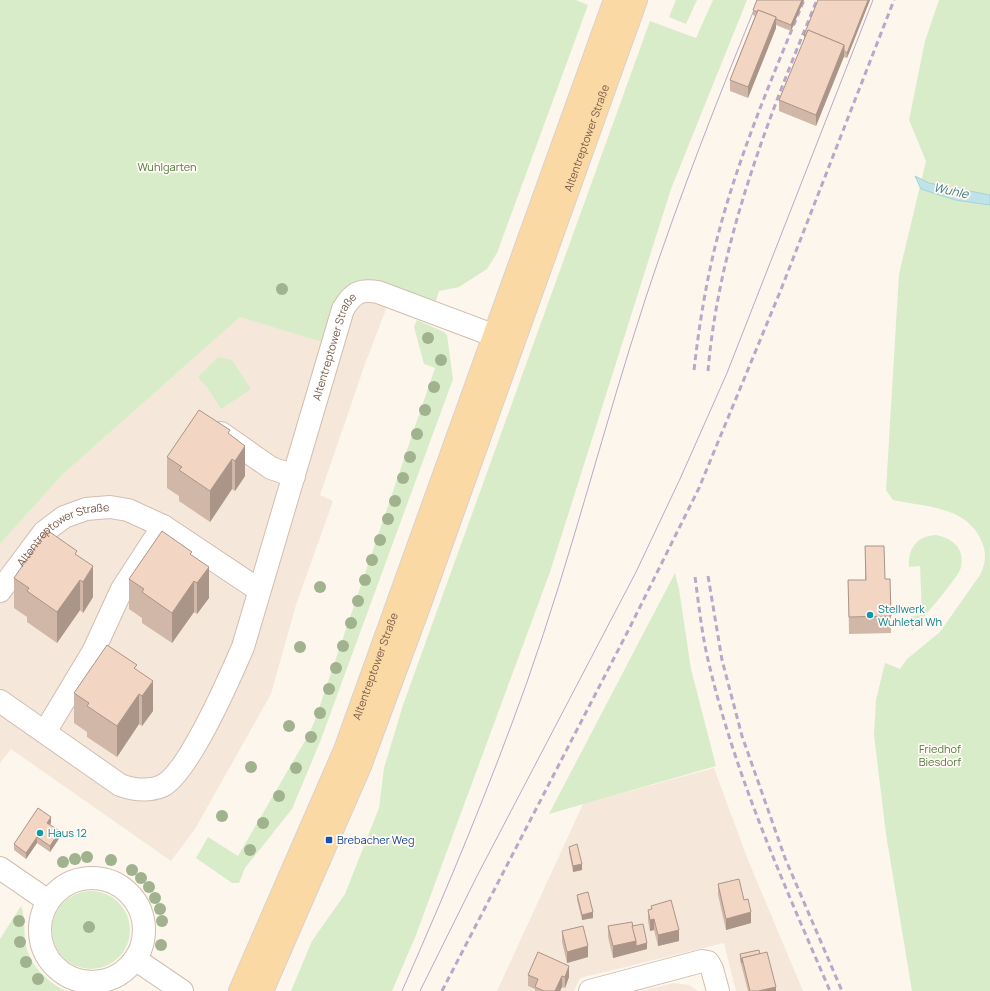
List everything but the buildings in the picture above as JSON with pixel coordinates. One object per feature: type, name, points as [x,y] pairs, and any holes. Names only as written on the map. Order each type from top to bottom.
[{"type":"main road","name":"Altentreptower Straße","points":[[262,991],[360,766],[418,609],[504,339],[619,0]]},
{"type":"main road","name":"Altentreptower Straße","points":[[240,991],[345,750],[504,339]]},
{"type":"street","name":"Altentreptower Straße","points":[[3,708],[45,732],[120,786],[134,790],[149,790],[163,785],[175,774],[186,759],[225,690],[243,647],[343,309],[351,296],[364,290],[378,292],[504,339]]},
{"type":"street","points":[[220,432],[271,468],[294,476]]},
{"type":"street","name":"Altentreptower Straße","points":[[0,591],[44,532],[64,517],[86,509],[110,507],[128,510],[163,526],[259,590]]},
{"type":"street","points":[[45,732],[93,652],[122,589],[163,526]]},
{"type":"street","points":[[0,868],[48,901]]},
{"type":"street","points":[[95,877],[112,882],[128,892],[138,906],[144,924],[142,942],[135,959],[124,971],[110,979],[94,982],[77,980],[63,973],[51,962],[42,948],[39,932],[41,916],[48,901],[61,888],[77,879],[95,877]]},
{"type":"street","points":[[135,959],[182,991]]},
{"type":"street","points":[[590,991],[702,961],[708,962],[712,969],[718,991]]},
{"type":"shaded area","points":[[373,281],[395,286],[365,364],[320,495],[333,501],[296,605],[271,694],[195,829],[171,861],[11,749],[0,763],[0,544],[62,475],[241,316],[325,343]]},
{"type":"shaded area","points":[[714,768],[748,860],[803,991],[736,991],[724,943],[580,978],[574,991],[497,991],[583,804]]},
{"type":"shaded area","points":[[674,983],[689,985],[698,991],[641,991]]},
{"type":"green space","name":"Wuhlgarten","points":[[0,0],[576,0],[588,5],[497,253],[487,269],[459,287],[439,291],[436,301],[382,282],[373,281],[325,343],[240,317],[62,475],[0,544]]},
{"type":"green space","points":[[676,0],[697,0],[686,24],[669,17]]},
{"type":"green space","points":[[713,0],[747,0],[671,189],[550,572],[416,935],[392,991],[291,991],[312,941],[345,894],[379,808],[384,768],[403,705],[650,21],[696,38]]},
{"type":"green space","name":"Friedhof Biesdorf","points":[[939,0],[990,0],[990,991],[912,991],[886,834],[874,735],[876,700],[885,663],[900,669],[907,659],[940,632],[980,575],[984,566],[985,558],[981,540],[974,529],[965,520],[955,514],[943,510],[893,500],[886,490],[899,274],[926,161],[909,120],[925,41]]},
{"type":"green space","points":[[417,320],[444,332],[447,335],[453,379],[320,742],[292,809],[245,868],[239,883],[232,883],[196,858],[208,837],[238,856],[309,734],[315,720],[435,368],[424,364],[414,327]]},
{"type":"green space","points":[[218,357],[232,360],[251,389],[221,409],[207,387],[198,377]]},
{"type":"green space","points":[[936,535],[952,541],[956,545],[961,554],[961,567],[954,580],[912,631],[911,616],[922,615],[920,566],[909,567],[910,554],[915,544],[919,541],[929,536]]},
{"type":"green space","points":[[675,573],[679,589],[691,669],[716,766],[549,814]]},
{"type":"green space","points":[[91,891],[106,894],[118,903],[127,915],[130,930],[127,945],[118,957],[106,966],[91,969],[76,966],[64,957],[55,945],[52,930],[55,915],[64,903],[76,894]]},
{"type":"green space","points":[[21,906],[24,918],[25,940],[34,964],[45,977],[66,991],[0,991],[0,939]]},
{"type":"water","name":"Wuhle","points":[[915,176],[929,183],[990,195],[990,205],[955,200],[921,189]]},
{"type":"tram line","points":[[402,991],[468,837],[527,682],[559,586],[646,297],[699,148],[758,0]]},
{"type":"tram line","points":[[420,991],[477,876],[636,572],[680,479],[727,373],[873,0]]},
{"type":"railway","points":[[694,370],[706,288],[725,208],[756,118],[804,0]]},
{"type":"railway","points":[[708,371],[714,323],[734,228],[764,136],[817,0]]},
{"type":"railway","points":[[442,991],[628,631],[699,488],[780,292],[894,0]]},
{"type":"railway","points":[[708,576],[722,660],[742,736],[785,858],[842,991]]},
{"type":"railway","points":[[695,577],[707,653],[720,706],[733,748],[762,830],[830,991]]},
{"type":"place","name":"Stellwerk Wuhletal Wh","points":[[870,615]]},
{"type":"place","name":"Haus 12","points":[[40,833]]},
{"type":"place","name":"Brebacher Weg","points":[[329,840]]}]
